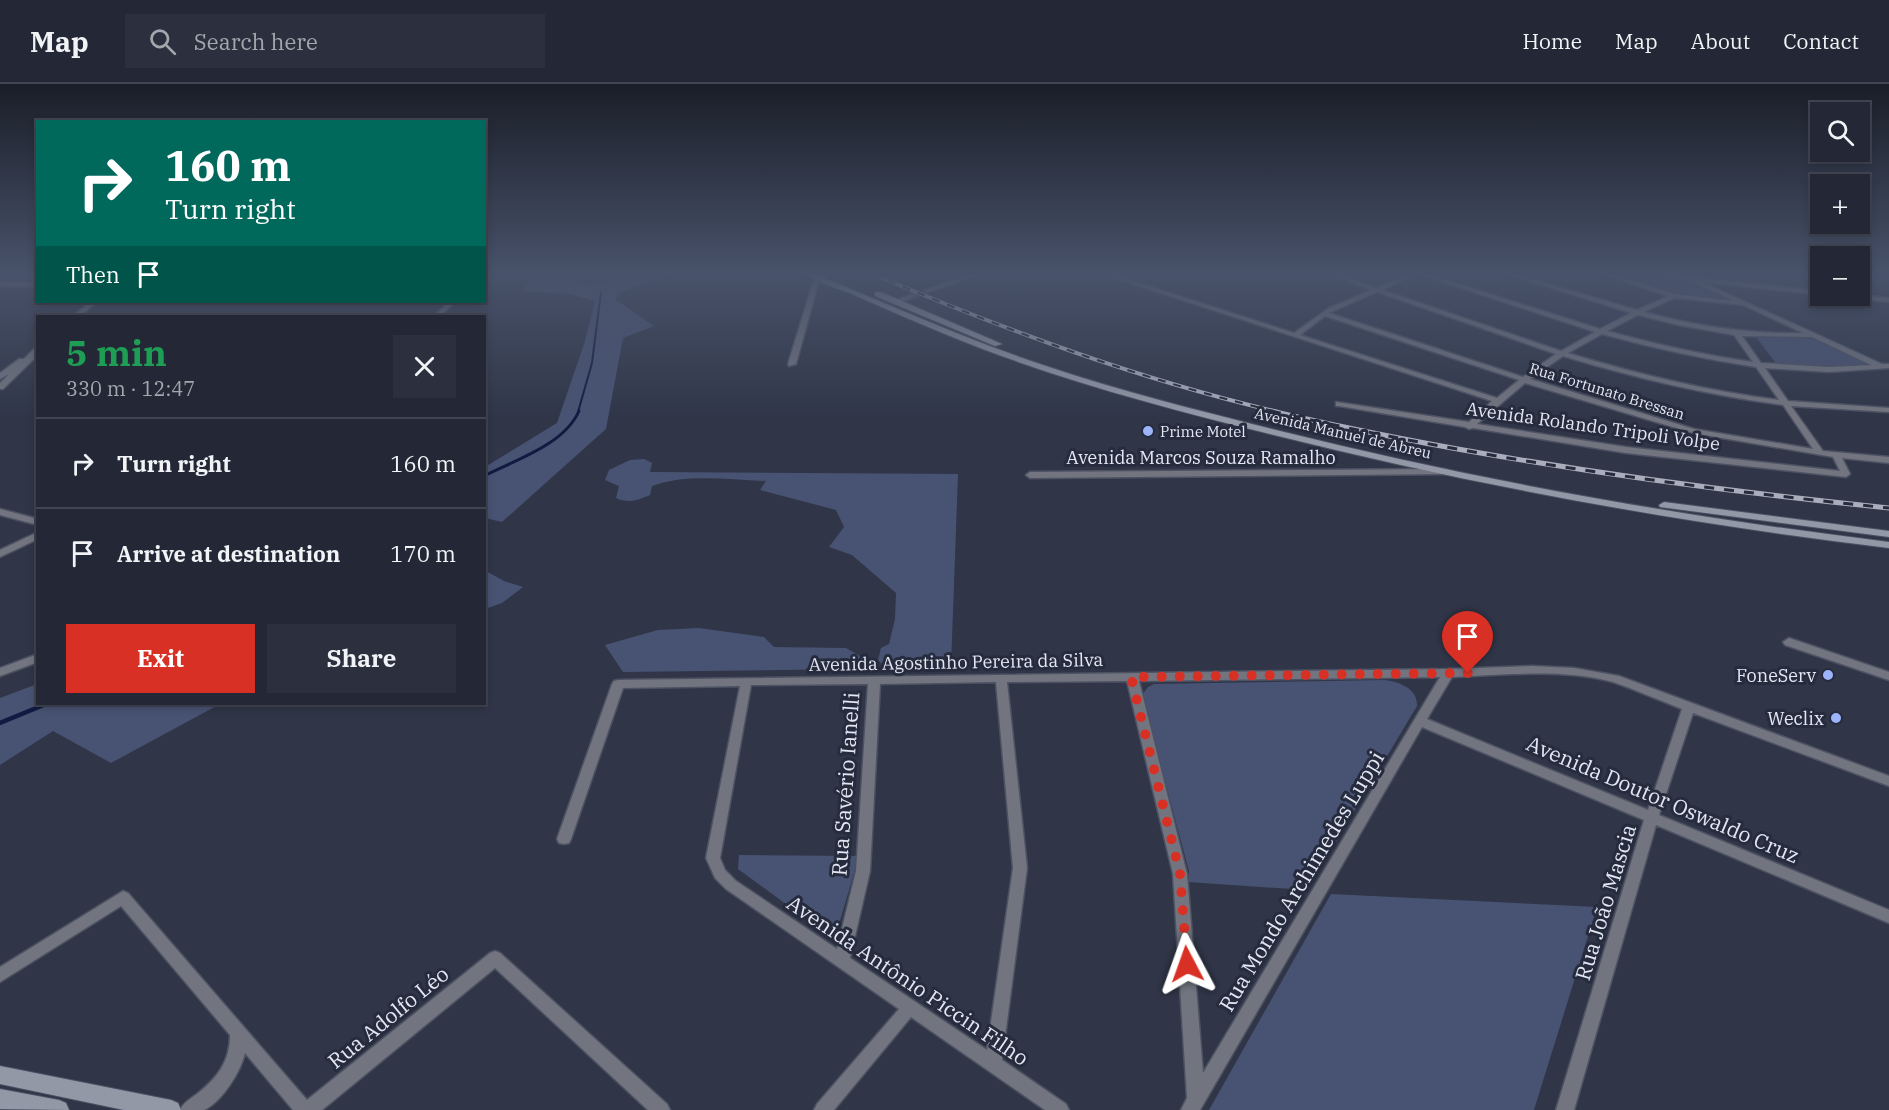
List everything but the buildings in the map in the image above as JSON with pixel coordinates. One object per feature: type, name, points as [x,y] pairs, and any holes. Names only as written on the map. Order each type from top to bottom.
[{"type":"main road","name":"Avenida Manuel de Abreu","points":[[921,322],[956,337],[1072,377],[1246,426],[1371,457],[1683,517],[1889,545]]},
{"type":"main road","name":"Avenida Manuel de Abreu","points":[[946,322],[992,342],[1056,363],[1221,412],[1345,443],[1661,505],[1889,534]]},
{"type":"main road","points":[[0,1075],[105,1104],[171,1110]]},
{"type":"main road","points":[[0,1099],[59,1110]]},
{"type":"street","points":[[792,364],[802,322]]},
{"type":"street","points":[[1254,322],[1496,400]]},
{"type":"street","points":[[1295,335],[1313,322]]},
{"type":"street","name":"Rua Fortunato Bressan","points":[[1361,322],[1693,431],[1820,453],[1889,460]]},
{"type":"street","points":[[1473,322],[1636,375],[1719,393],[1841,410],[1889,411]]},
{"type":"street","points":[[1574,322],[1675,352],[1759,367],[1814,371],[1886,368]]},
{"type":"street","points":[[1469,427],[1496,400],[1565,353],[1619,322]]},
{"type":"street","points":[[1681,322],[1737,334],[1814,335]]},
{"type":"street","points":[[1786,322],[1886,368]]},
{"type":"street","points":[[1737,334],[1820,453]]},
{"type":"street","points":[[0,387],[36,352]]},
{"type":"street","points":[[0,377],[10,367],[31,356]]},
{"type":"street","name":"Rua Fortunato Bressan","points":[[1529,378],[1693,424],[1814,446],[1889,454]]},
{"type":"street","name":"Avenida Rolando Tripoli Volpe","points":[[1339,404],[1469,427],[1626,450],[1847,473],[1836,455]]},
{"type":"street","name":"Avenida Marcos Souza Ramalho","points":[[1029,475],[1445,472]]},
{"type":"street","points":[[0,512],[36,521]]},
{"type":"street","points":[[0,554],[36,536]]},
{"type":"street","points":[[1789,642],[1889,676]]},
{"type":"street","points":[[0,672],[36,659]]},
{"type":"street","name":"Avenida Agostinho Pereira da Silva","points":[[564,839],[618,684],[1448,673],[1546,669],[1586,671],[1889,781]]},
{"type":"street","name":"Rua Mondo Archimedes Luppi","points":[[1193,1105],[1448,673]]},
{"type":"street","points":[[1131,677],[1180,874],[1193,1105]]},
{"type":"street","points":[[993,1063],[1020,868],[1001,679]]},
{"type":"street","name":"Rua Savério Ianelli","points":[[842,960],[863,871],[874,681]]},
{"type":"street","name":"Avenida Antônio Piccin Filho","points":[[746,683],[713,858],[720,874],[731,885],[1060,1110]]},
{"type":"street","name":"Rua João Mascia","points":[[1565,1110],[1652,817],[1689,707]]},
{"type":"street","name":"Avenida Doutor Oswaldo Cruz","points":[[1420,721],[1889,917]]},
{"type":"street","points":[[0,975],[123,897],[304,1110]]},
{"type":"street","name":"Rua Adolfo Léo","points":[[309,1110],[495,958],[661,1110]]},
{"type":"street","points":[[824,1110],[910,1008]]},
{"type":"street","points":[[189,1110],[211,1095],[231,1072],[240,1050],[238,1031]]},
{"type":"shaded area","points":[[590,322],[648,322],[654,326],[623,338],[606,429],[502,522],[486,518],[486,466],[557,423]]},
{"type":"shaded area","points":[[1756,337],[1813,338],[1867,364],[1810,367],[1777,365]]},
{"type":"shaded area","points":[[644,459],[652,463],[650,472],[958,474],[951,666],[886,668],[878,660],[881,648],[889,644],[895,619],[896,593],[852,555],[829,547],[844,527],[836,510],[760,490],[766,481],[694,478],[652,486],[650,495],[637,500],[625,501],[616,498],[619,486],[605,480],[609,470],[630,460]]},
{"type":"shaded area","points":[[486,571],[504,581],[523,587],[502,603],[486,609]]},
{"type":"shaded area","points":[[699,628],[764,637],[774,647],[846,648],[860,656],[855,669],[623,672],[605,645],[658,630]]},
{"type":"shaded area","points":[[1385,680],[1407,687],[1415,695],[1417,706],[1307,890],[1188,882],[1189,871],[1142,695],[1148,687],[1154,684]]},
{"type":"shaded area","points":[[36,684],[36,705],[218,705],[111,763],[53,731],[0,765],[0,698]]},
{"type":"shaded area","points":[[739,855],[859,856],[839,924],[826,928],[805,918],[738,869]]},
{"type":"shaded area","points":[[1331,894],[1597,907],[1534,1110],[1209,1110]]},
{"type":"waterway","points":[[578,412],[592,363],[597,322]]},
{"type":"waterway","points":[[486,475],[551,442],[572,423],[579,411]]},
{"type":"waterway","points":[[0,723],[44,705]]},
{"type":"railway","points":[[990,322],[1123,369],[1278,412]]},
{"type":"railway","points":[[1271,411],[1501,457],[1733,491],[1889,508]]},
{"type":"place","name":"Prime Motel","points":[[1148,431]]},
{"type":"place","name":"FoneServ","points":[[1828,675]]},
{"type":"place","name":"Weclix","points":[[1836,718]]},
{"type":"route","points":[[1187,964],[1180,874],[1131,677],[1468,673]]}]
